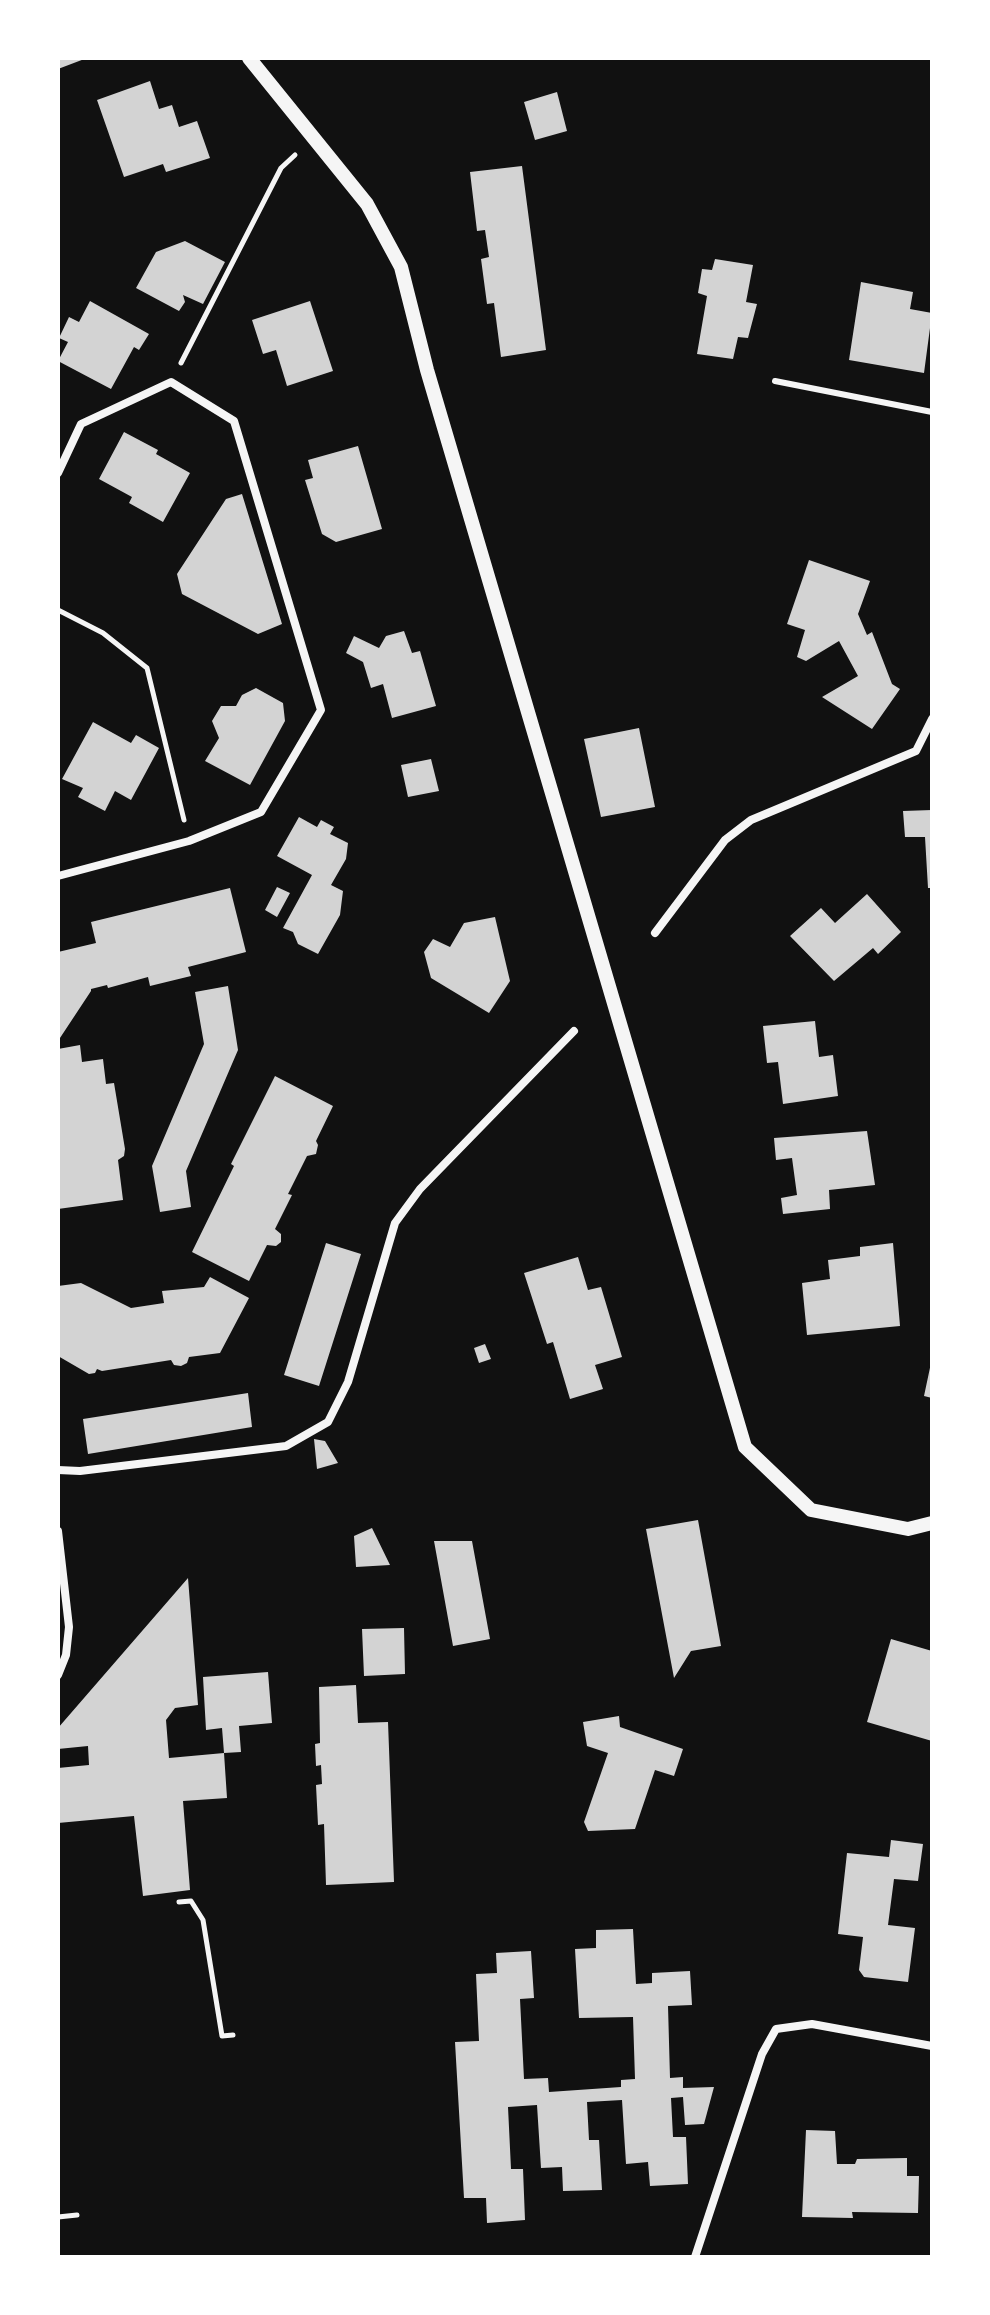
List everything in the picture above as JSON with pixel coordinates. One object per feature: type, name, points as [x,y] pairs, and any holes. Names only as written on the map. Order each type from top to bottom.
[{"type":"street","points":[[249,58],[367,204],[401,267],[427,370],[745,1447],[811,1510],[908,1529],[932,1523]]},
{"type":"street","points":[[58,473],[81,424],[171,382],[234,421],[321,710],[261,812],[189,841],[58,876]]},
{"type":"street","points":[[655,933],[725,840],[751,820],[916,751],[932,719]]},
{"type":"street","points":[[58,1470],[80,1471],[286,1446],[328,1422],[348,1382],[395,1223],[420,1189],[574,1031]]},
{"type":"street","points":[[58,1531],[69,1627],[66,1655],[58,1675]]},
{"type":"street","points":[[695,2257],[762,2054],[776,2029],[812,2024],[932,2046]]},
{"type":"lane","points":[[775,381],[932,412]]},
{"type":"path","points":[[171,382],[281,168],[314,138]]},
{"type":"path","points":[[58,610],[103,633],[147,668],[189,841]]},
{"type":"path","points":[[179,1902],[191,1901],[203,1920],[222,2036],[233,2035]]},
{"type":"path","points":[[58,2217],[77,2215]]},
{"type":"building","points":[[58,58],[87,58],[58,69]]},
{"type":"building","points":[[150,81],[159,109],[172,105],[179,127],[197,121],[210,158],[166,172],[163,164],[124,177],[97,100]]},
{"type":"building","points":[[557,92],[567,131],[535,140],[524,102]]},
{"type":"building","points":[[522,166],[546,350],[501,357],[494,303],[487,304],[481,259],[489,257],[485,230],[477,231],[470,172]]},
{"type":"building","points":[[185,241],[225,262],[203,304],[183,295],[185,302],[179,311],[136,288],[156,252]]},
{"type":"building","points":[[715,259],[753,265],[746,302],[757,304],[748,338],[738,337],[733,359],[697,354],[707,296],[698,293],[702,269],[712,270]]},
{"type":"building","points":[[861,282],[913,292],[910,309],[932,313],[924,373],[849,360]]},
{"type":"building","points":[[90,301],[149,334],[139,350],[134,347],[111,389],[58,361],[68,342],[59,338],[69,317],[79,322]]},
{"type":"building","points":[[310,301],[333,371],[287,386],[276,350],[263,354],[252,320]]},
{"type":"building","points":[[124,432],[158,450],[156,454],[190,473],[163,522],[129,503],[132,497],[99,479]]},
{"type":"building","points":[[358,446],[382,529],[336,542],[322,534],[305,480],[313,478],[308,460]]},
{"type":"building","points":[[242,494],[282,624],[258,634],[182,594],[177,574],[226,499]]},
{"type":"building","points":[[809,560],[870,581],[858,614],[867,635],[872,632],[892,684],[900,689],[872,729],[822,697],[858,676],[839,641],[806,661],[797,657],[805,630],[787,624]]},
{"type":"building","points":[[404,631],[412,653],[420,651],[436,706],[392,718],[383,684],[371,688],[363,662],[346,653],[354,636],[379,648],[386,636]]},
{"type":"building","points":[[256,688],[283,703],[285,721],[250,785],[205,761],[219,738],[212,721],[221,706],[236,706],[242,695]]},
{"type":"building","points":[[93,722],[131,743],[136,735],[159,748],[131,800],[115,791],[105,811],[78,797],[83,788],[62,779]]},
{"type":"building","points":[[639,728],[655,807],[601,817],[584,739]]},
{"type":"building","points":[[431,759],[439,791],[408,797],[401,765]]},
{"type":"building","points":[[932,810],[932,888],[928,888],[925,837],[905,837],[903,811]]},
{"type":"building","points":[[299,817],[317,827],[321,820],[334,827],[330,834],[348,843],[346,859],[331,885],[343,891],[340,915],[318,954],[298,944],[293,932],[283,928],[312,875],[277,856]]},
{"type":"building","points":[[277,887],[290,893],[277,917],[265,910]]},
{"type":"building","points":[[230,888],[246,952],[188,967],[191,976],[150,986],[148,977],[108,988],[107,985],[91,989],[58,1041],[58,952],[96,943],[91,922]]},
{"type":"building","points":[[867,894],[901,932],[878,954],[873,948],[834,981],[790,936],[821,908],[835,923]]},
{"type":"building","points":[[495,917],[510,981],[489,1013],[431,978],[424,952],[433,939],[450,947],[464,923]]},
{"type":"building","points":[[228,986],[238,1050],[186,1171],[191,1207],[160,1212],[152,1166],[204,1044],[195,992]]},
{"type":"building","points":[[815,1021],[819,1057],[833,1055],[838,1096],[783,1104],[778,1062],[767,1063],[763,1026]]},
{"type":"building","points":[[80,1045],[82,1062],[103,1059],[106,1084],[114,1083],[125,1149],[124,1156],[118,1160],[123,1200],[58,1209],[58,1049]]},
{"type":"building","points":[[275,1076],[333,1106],[316,1141],[316,1154],[307,1156],[288,1194],[292,1195],[275,1229],[281,1234],[281,1242],[276,1246],[267,1245],[249,1281],[192,1252]]},
{"type":"building","points":[[867,1131],[875,1185],[829,1190],[830,1209],[783,1214],[781,1198],[797,1195],[792,1158],[776,1160],[774,1138]]},
{"type":"building","points":[[326,1243],[361,1254],[319,1386],[284,1375]]},
{"type":"building","points":[[893,1243],[900,1326],[807,1335],[802,1283],[830,1279],[828,1260],[860,1256],[860,1247]]},
{"type":"building","points":[[578,1257],[588,1290],[601,1287],[622,1357],[595,1365],[603,1389],[570,1399],[553,1342],[547,1344],[524,1273]]},
{"type":"building","points":[[210,1277],[249,1298],[220,1353],[189,1357],[187,1363],[181,1366],[174,1365],[171,1360],[102,1371],[97,1369],[89,1374],[58,1356],[58,1286],[81,1283],[131,1308],[164,1303],[162,1291],[204,1287]]},
{"type":"building","points":[[485,1344],[491,1359],[479,1363],[474,1348]]},
{"type":"building","points":[[932,1363],[932,1398],[924,1396]]},
{"type":"building","points":[[248,1393],[252,1427],[88,1454],[83,1419]]},
{"type":"building","points":[[314,1439],[325,1441],[338,1463],[317,1469]]},
{"type":"building","points":[[698,1520],[721,1646],[691,1651],[674,1678],[646,1529]]},
{"type":"building","points":[[372,1528],[390,1565],[356,1567],[354,1536]]},
{"type":"building","points":[[434,1541],[472,1541],[490,1639],[453,1646]]},
{"type":"building","points":[[188,1578],[198,1705],[175,1708],[166,1720],[169,1758],[224,1753],[227,1798],[183,1801],[190,1890],[143,1896],[134,1816],[58,1823],[58,1768],[89,1765],[88,1746],[58,1749],[58,1728]]},
{"type":"building","points":[[404,1628],[405,1674],[364,1676],[362,1629]]},
{"type":"building","points":[[891,1639],[932,1651],[932,1741],[867,1722]]},
{"type":"building","points":[[268,1672],[272,1723],[239,1726],[241,1752],[224,1753],[222,1728],[206,1730],[203,1677]]},
{"type":"building","points":[[356,1685],[358,1723],[388,1722],[394,1882],[326,1885],[324,1824],[318,1825],[316,1785],[322,1784],[321,1765],[316,1766],[315,1744],[320,1743],[319,1687]]},
{"type":"building","points":[[619,1716],[620,1727],[683,1749],[674,1776],[655,1770],[635,1829],[588,1831],[584,1822],[608,1753],[587,1746],[583,1722]]},
{"type":"building","points":[[891,1840],[923,1844],[918,1881],[894,1879],[888,1925],[915,1928],[908,1982],[864,1977],[859,1970],[863,1937],[838,1934],[847,1853],[889,1857]]},
{"type":"building","points":[[633,1929],[636,1984],[652,1983],[652,1973],[690,1971],[692,2005],[668,2006],[670,2078],[683,2077],[683,2088],[714,2087],[704,2124],[685,2125],[683,2097],[671,2098],[673,2137],[686,2137],[688,2184],[650,2186],[648,2162],[626,2164],[622,2100],[587,2102],[589,2140],[599,2140],[602,2190],[563,2191],[562,2167],[541,2168],[537,2105],[508,2107],[511,2169],[523,2169],[525,2220],[487,2223],[486,2198],[464,2198],[455,2042],[479,2041],[476,1974],[497,1973],[496,1953],[531,1951],[534,1998],[520,1999],[524,2079],[548,2078],[549,2092],[621,2087],[621,2080],[635,2079],[633,2017],[579,2018],[575,1949],[596,1948],[596,1930]]},
{"type":"building","points":[[806,2130],[835,2131],[837,2164],[855,2164],[857,2159],[907,2158],[907,2176],[919,2176],[918,2213],[852,2212],[853,2218],[802,2217]]}]
